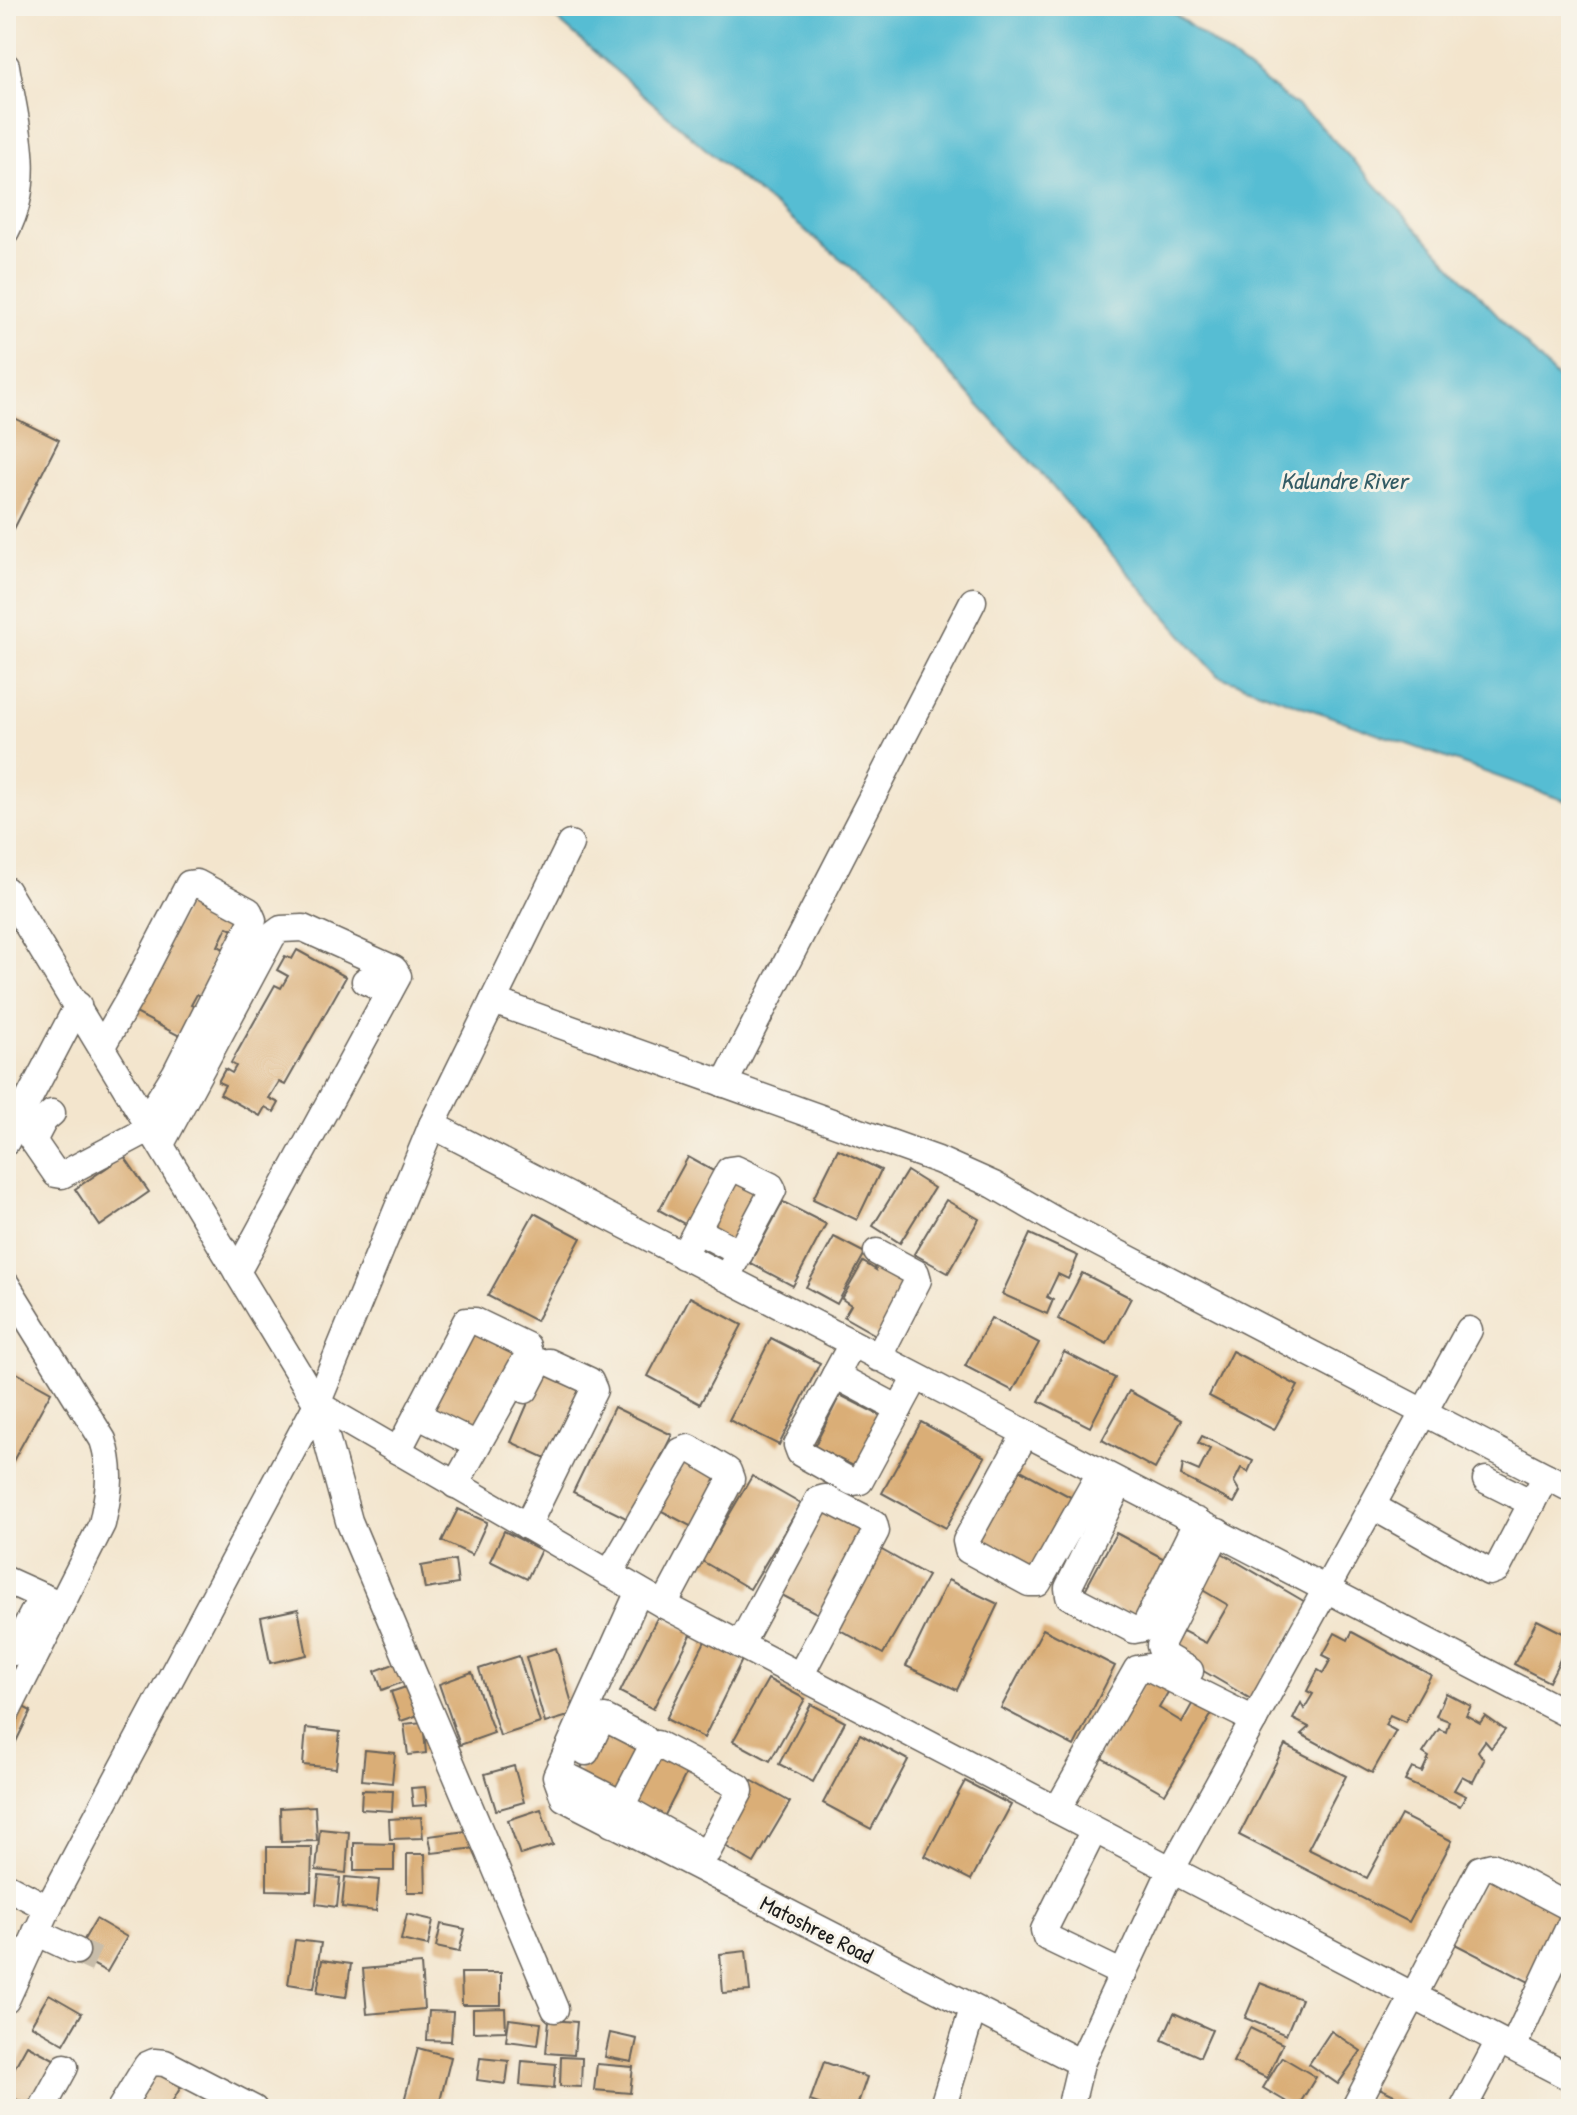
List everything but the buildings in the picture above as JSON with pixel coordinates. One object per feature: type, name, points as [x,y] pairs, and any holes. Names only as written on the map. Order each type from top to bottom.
[{"type":"street","points":[[6,66],[22,179],[14,216],[6,231]]},
{"type":"street","points":[[724,1084],[973,601]]},
{"type":"street","points":[[6,2000],[48,1908],[317,1404],[432,1125],[570,844]]},
{"type":"street","points":[[102,1046],[189,884],[197,883],[249,911],[253,920],[175,1074],[153,1130]]},
{"type":"street","points":[[6,890],[317,1404],[349,1521],[555,2009]]},
{"type":"street","points":[[78,1005],[12,1130],[33,1141],[56,1174],[62,1175],[153,1130],[197,1072],[273,935],[281,929],[303,928],[394,969],[398,976],[377,986],[237,1272]]},
{"type":"street","points":[[493,1001],[938,1160],[994,1185],[1058,1222],[1384,1385],[1423,1412],[1571,1489]]},
{"type":"street","points":[[33,1141],[44,1120],[52,1113]]},
{"type":"street","points":[[432,1125],[1571,1716]]},
{"type":"street","points":[[683,1256],[729,1170],[736,1169],[771,1186],[773,1190],[726,1278]]},
{"type":"street","points":[[697,1230],[740,1253]]},
{"type":"street","points":[[877,1252],[916,1273],[918,1280],[878,1358]]},
{"type":"street","points":[[6,1284],[103,1440],[111,1463],[102,1524],[14,1661],[6,1714]]},
{"type":"street","points":[[398,1451],[466,1321],[475,1321],[527,1346],[529,1353],[477,1445],[462,1489]]},
{"type":"street","points":[[1070,2109],[1081,2063],[1171,1870],[1469,1330]]},
{"type":"street","points":[[852,1344],[797,1445],[800,1453],[852,1482],[860,1481],[916,1377]]},
{"type":"street","points":[[1384,1385],[1412,1388],[1419,1385],[1433,1359],[1437,1357],[1451,1363]]},
{"type":"street","points":[[462,1489],[539,1363],[549,1362],[590,1381],[594,1390],[527,1526]]},
{"type":"street","points":[[835,1375],[899,1409]]},
{"type":"street","points":[[317,1404],[664,1605],[1571,2078]]},
{"type":"street","points":[[417,1415],[477,1445]]},
{"type":"street","points":[[1025,1434],[966,1541],[968,1550],[1029,1583],[1038,1583],[1110,1478]]},
{"type":"street","points":[[609,1574],[681,1451],[689,1448],[728,1471],[731,1479],[664,1605]]},
{"type":"street","points":[[1372,1506],[1489,1572],[1497,1569],[1546,1476]]},
{"type":"street","points":[[1110,1478],[1068,1588],[1069,1596],[1134,1630],[1144,1628],[1207,1527]]},
{"type":"street","points":[[1486,1480],[1532,1503]]},
{"type":"street","points":[[740,1645],[818,1500],[825,1498],[874,1523],[876,1531],[800,1676]]},
{"type":"street","points":[[1207,1527],[1160,1646],[1163,1655],[1257,1714]]},
{"type":"street","points":[[6,1580],[51,1601]]},
{"type":"street","points":[[639,1591],[556,1776],[569,1788],[601,1720],[605,1718],[644,1738]]},
{"type":"street","points":[[1057,1810],[1137,1669],[1148,1667],[1222,1714],[1257,1714]]},
{"type":"street","points":[[657,1744],[739,1787],[740,1791],[708,1851],[702,1852],[615,1810],[653,1745],[657,1744]]},
{"type":"street","name":"Matoshree Road","points":[[569,1788],[615,1810],[973,2009],[1081,2063]]},
{"type":"street","points":[[1094,1830],[1044,1930],[1046,1937],[1123,1974]]},
{"type":"street","points":[[1354,2109],[1480,1869],[1492,1866],[1571,1908]]},
{"type":"street","points":[[6,1886],[48,1908]]},
{"type":"street","points":[[1463,2109],[1506,2044],[1571,1923]]},
{"type":"street","points":[[36,1932],[76,1951]]},
{"type":"street","points":[[942,2109],[973,2009]]},
{"type":"street","points":[[120,2109],[147,2065],[154,2062],[165,2063],[254,2109]]},
{"type":"street","points":[[42,2109],[65,2067]]},
{"type":"water","name":"Kalundre River","points":[[546,6],[1164,6],[1315,120],[1571,393],[1571,803],[1218,676],[1024,454],[852,268],[732,172],[553,16]]},
{"type":"tunnel","points":[[76,1951],[96,1960]]}]
